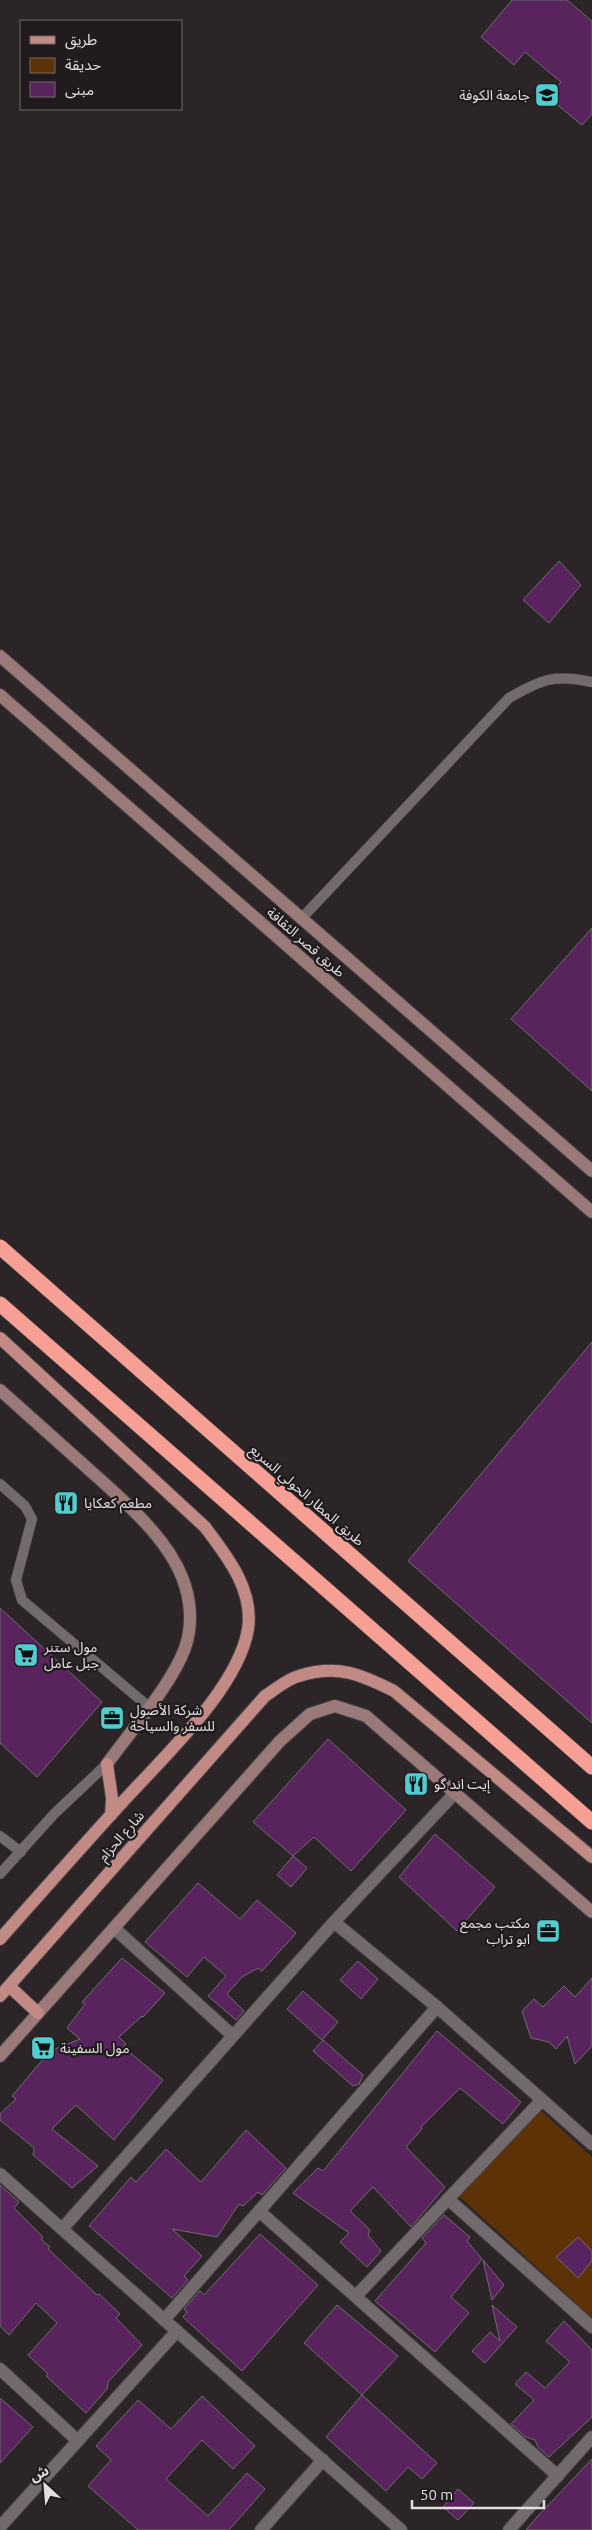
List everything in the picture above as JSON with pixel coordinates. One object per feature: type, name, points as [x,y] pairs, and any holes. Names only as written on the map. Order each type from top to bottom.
[{"type":"highway","name":"طريق المطار الحولي السريع","points":[[0,1247],[592,1767]]},
{"type":"highway","points":[[0,1304],[592,1822]]},
{"type":"main road","name":"شارع الحزام","points":[[0,1338],[205,1527],[229,1559],[245,1594],[248,1628],[240,1654],[213,1702],[0,1939]]},
{"type":"main road","name":"شارع الحزام","points":[[0,1996],[265,1696],[297,1676],[336,1669],[363,1675],[394,1691],[592,1857]]},
{"type":"main road","points":[[107,1764],[111,1781],[111,1815]]},
{"type":"main road","points":[[9,1986],[38,2013]]},
{"type":"street","name":"طريق قصر الثقافة","points":[[0,656],[592,1171]]},
{"type":"street","name":"طريق قصر الثقافة","points":[[0,695],[592,1212]]},
{"type":"street","points":[[0,1390],[123,1501],[150,1528],[182,1576],[189,1600],[190,1624],[185,1647],[175,1669],[107,1764]]},
{"type":"street","points":[[0,2056],[280,1741],[310,1714],[335,1706],[366,1716],[592,1912]]},
{"type":"street","points":[[62,2229],[232,2035],[334,1922],[455,1793]]},
{"type":"street","points":[[334,1922],[437,2007],[541,2101],[592,2144]]},
{"type":"street","points":[[114,1928],[232,2035]]},
{"type":"street","points":[[164,2320],[437,2007]]},
{"type":"street","points":[[356,2296],[541,2101]]},
{"type":"street","points":[[0,2174],[401,2530]]},
{"type":"street","points":[[448,2198],[592,2327]]},
{"type":"street","points":[[260,2211],[558,2476]]},
{"type":"street","points":[[0,2527],[177,2331]]},
{"type":"street","points":[[0,2370],[78,2441]]},
{"type":"street","points":[[509,2530],[592,2437]]},
{"type":"street","points":[[261,2530],[323,2460]]},
{"type":"lane","points":[[302,918],[509,698],[540,681],[571,678],[592,682]]},
{"type":"lane","points":[[0,1484],[25,1506],[32,1519],[16,1580],[22,1600],[149,1707]]},
{"type":"lane","points":[[0,1874],[54,1814],[107,1764]]},
{"type":"lane","points":[[0,1836],[21,1852]]},
{"type":"green space","points":[[539,2109],[592,2157],[592,2318],[459,2196]]},
{"type":"building","points":[[512,0],[567,0],[592,21],[592,114],[582,125],[548,96],[561,82],[525,52],[514,65],[481,37]]},
{"type":"building","points":[[559,561],[581,585],[549,623],[523,600]]},
{"type":"building","points":[[592,928],[592,1091],[511,1019]]},
{"type":"building","points":[[592,1342],[592,1723],[408,1561]]},
{"type":"building","name":"مول ستنر جبل عامل","points":[[0,1608],[102,1702],[37,1777],[0,1743]]},
{"type":"building","points":[[328,1739],[406,1810],[351,1871],[314,1837],[293,1856],[253,1822]]},
{"type":"building","points":[[435,1834],[495,1887],[457,1931],[399,1877]]},
{"type":"building","points":[[293,1856],[307,1868],[291,1887],[277,1875]]},
{"type":"building","points":[[198,1883],[240,1919],[257,1900],[296,1933],[262,1971],[258,1968],[242,1977],[227,1994],[244,2011],[236,2020],[208,1996],[226,1976],[204,1957],[187,1977],[145,1942]]},
{"type":"building","points":[[122,1958],[165,1993],[143,2017],[119,2037],[126,2044],[123,2047],[163,2080],[114,2140],[76,2105],[52,2129],[98,2166],[72,2188],[33,2155],[34,2148],[0,2120],[0,2114],[16,2099],[12,2096],[50,2051],[80,2039],[67,2028],[85,2004],[82,2002]]},
{"type":"building","points":[[358,1961],[378,1979],[361,1999],[340,1980]]},
{"type":"building","points":[[592,1978],[592,2046],[575,2064],[567,2036],[556,2049],[549,2042],[531,2038],[522,2011],[534,1999],[543,2007],[564,1986],[575,1997]]},
{"type":"building","points":[[303,1991],[338,2022],[322,2040],[287,2009]]},
{"type":"building","points":[[437,2031],[521,2102],[503,2124],[460,2088],[421,2127],[422,2129],[406,2147],[445,2187],[411,2227],[373,2187],[350,2211],[370,2230],[368,2235],[381,2251],[367,2267],[340,2242],[349,2233],[293,2193],[318,2168],[323,2171]]},
{"type":"building","points":[[323,2040],[363,2075],[359,2084],[353,2086],[313,2051]]},
{"type":"building","points":[[246,2130],[286,2168],[262,2195],[258,2192],[243,2206],[239,2204],[217,2237],[172,2229],[202,2256],[184,2276],[188,2280],[172,2298],[89,2226],[131,2177],[136,2182],[166,2149],[201,2182]]},
{"type":"building","points":[[0,2185],[19,2202],[14,2208],[43,2237],[41,2239],[50,2247],[48,2249],[120,2314],[116,2318],[142,2345],[108,2382],[107,2389],[86,2413],[46,2376],[48,2374],[28,2355],[57,2323],[36,2303],[9,2335],[0,2326]]},
{"type":"building","points":[[444,2215],[470,2237],[467,2241],[482,2259],[451,2297],[469,2313],[435,2352],[375,2301],[426,2243],[422,2238]]},
{"type":"building","points":[[260,2234],[318,2285],[242,2371],[183,2317],[187,2312],[184,2309],[200,2291],[204,2295]]},
{"type":"building","points":[[578,2237],[592,2251],[592,2261],[578,2278],[556,2257]]},
{"type":"building","points":[[483,2260],[504,2285],[492,2300]]},
{"type":"building","points":[[337,2305],[398,2356],[362,2395],[304,2343]]},
{"type":"building","points":[[492,2305],[517,2327],[485,2363],[472,2351],[490,2332],[500,2341]]},
{"type":"building","points":[[564,2321],[592,2350],[592,2417],[549,2457],[538,2447],[535,2440],[526,2437],[511,2424],[534,2400],[515,2384],[526,2372],[545,2388],[570,2362],[546,2341]]},
{"type":"building","points":[[362,2395],[437,2463],[422,2479],[408,2467],[386,2491],[326,2437]]},
{"type":"building","points":[[202,2396],[255,2446],[233,2469],[202,2440],[166,2479],[208,2516],[247,2473],[265,2489],[229,2530],[138,2530],[88,2486],[111,2460],[96,2446],[138,2400],[171,2429]]},
{"type":"building","points":[[0,2398],[33,2427],[0,2463]]},
{"type":"building","points":[[592,2459],[592,2530],[526,2530],[537,2517]]},
{"type":"building","points":[[458,2489],[474,2503],[458,2520],[443,2507]]},
{"type":"place","name":"جامعة الكوفة","points":[[547,95]]},
{"type":"place","name":"مطعم كعكايا","points":[[66,1503]]},
{"type":"place","name":"مول ستنر جبل عامل","points":[[26,1655]]},
{"type":"place","name":"شركة الأصول للسفر والسياحة","points":[[112,1718]]},
{"type":"place","name":"إيت اند گو","points":[[416,1784]]},
{"type":"place","name":"مكتب مجمع ابو تراب","points":[[548,1931]]},
{"type":"place","name":"مول السفينة","points":[[43,2048]]}]
